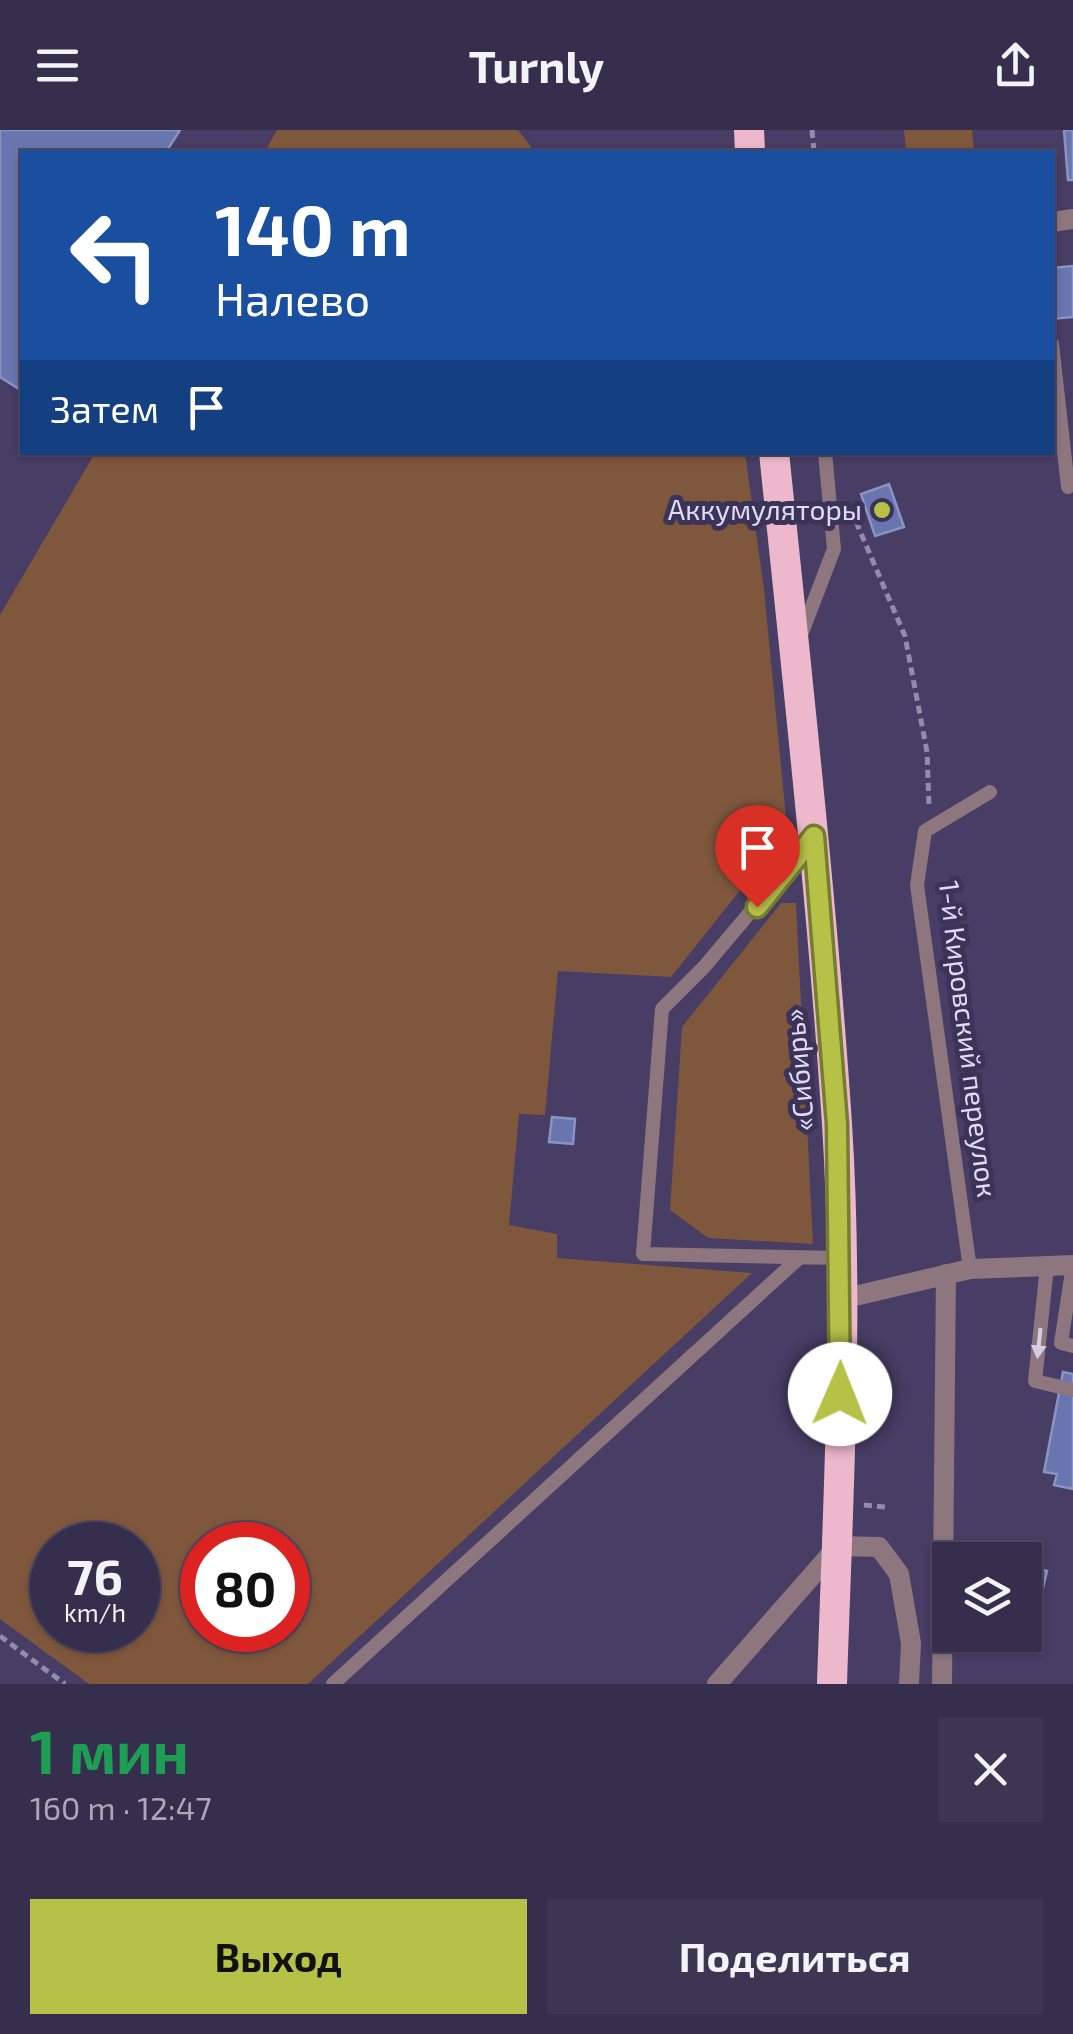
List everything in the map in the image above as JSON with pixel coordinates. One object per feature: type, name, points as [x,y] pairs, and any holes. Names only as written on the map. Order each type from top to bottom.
[{"type":"highway","name":"«Сибирь»","points":[[774,455],[814,836],[837,1124],[842,1298],[832,1684]]},
{"type":"street","points":[[842,1298],[970,1269],[1073,1265]]},
{"type":"street","points":[[942,1684],[946,1274]]},
{"type":"street","points":[[717,1684],[838,1546],[879,1548],[899,1574],[911,1644],[910,1684]]},
{"type":"lane","points":[[1055,371],[1068,487]]},
{"type":"lane","points":[[795,651],[834,550],[825,455]]},
{"type":"lane","points":[[930,828],[990,792]]},
{"type":"lane","name":"1-й Кировский переулок","points":[[930,828],[925,831],[917,885],[970,1269]]},
{"type":"lane","points":[[814,836],[718,952],[662,1009],[643,1254],[841,1258]]},
{"type":"lane","points":[[333,1684],[798,1258]]},
{"type":"lane","points":[[1073,1265],[1061,1343],[1073,1346]]},
{"type":"lane","points":[[1047,1266],[1035,1381],[1073,1390]]},
{"type":"path","points":[[852,510],[905,636],[927,752],[930,828]]},
{"type":"path","points":[[0,1636],[65,1684]]},
{"type":"shaded area","points":[[277,130],[518,130],[533,150],[266,150]]},
{"type":"shaded area","points":[[904,130],[972,130],[974,150],[906,150]]},
{"type":"shaded area","points":[[94,455],[745,455],[764,589],[786,818],[782,838],[671,977],[558,971],[545,1115],[519,1114],[509,1225],[557,1234],[557,1258],[752,1273],[308,1684],[89,1684],[45,1652],[160,1652],[160,1522],[30,1522],[30,1641],[0,1619],[0,615]]},
{"type":"shaded area","points":[[781,903],[796,903],[813,1244],[708,1238],[670,1210],[682,1027]]},
{"type":"building","points":[[0,130],[180,130],[167,150],[20,150],[19,389],[0,377]]},
{"type":"building","points":[[1064,130],[1073,130],[1073,180],[1068,180]]},
{"type":"building","points":[[1073,266],[1073,317],[1055,319],[1055,268]]},
{"type":"building","name":"Аккумуляторы","points":[[889,484],[904,527],[875,536],[861,494]]},
{"type":"building","points":[[552,1117],[575,1119],[573,1144],[549,1142]]},
{"type":"building","points":[[1063,1372],[1073,1374],[1073,1489],[1054,1485],[1057,1474],[1044,1472]]},
{"type":"place","name":"Аккумуляторы","points":[[882,510]]},
{"type":"route","points":[[757,907],[814,836],[837,1124],[842,1298],[840,1394]]}]
